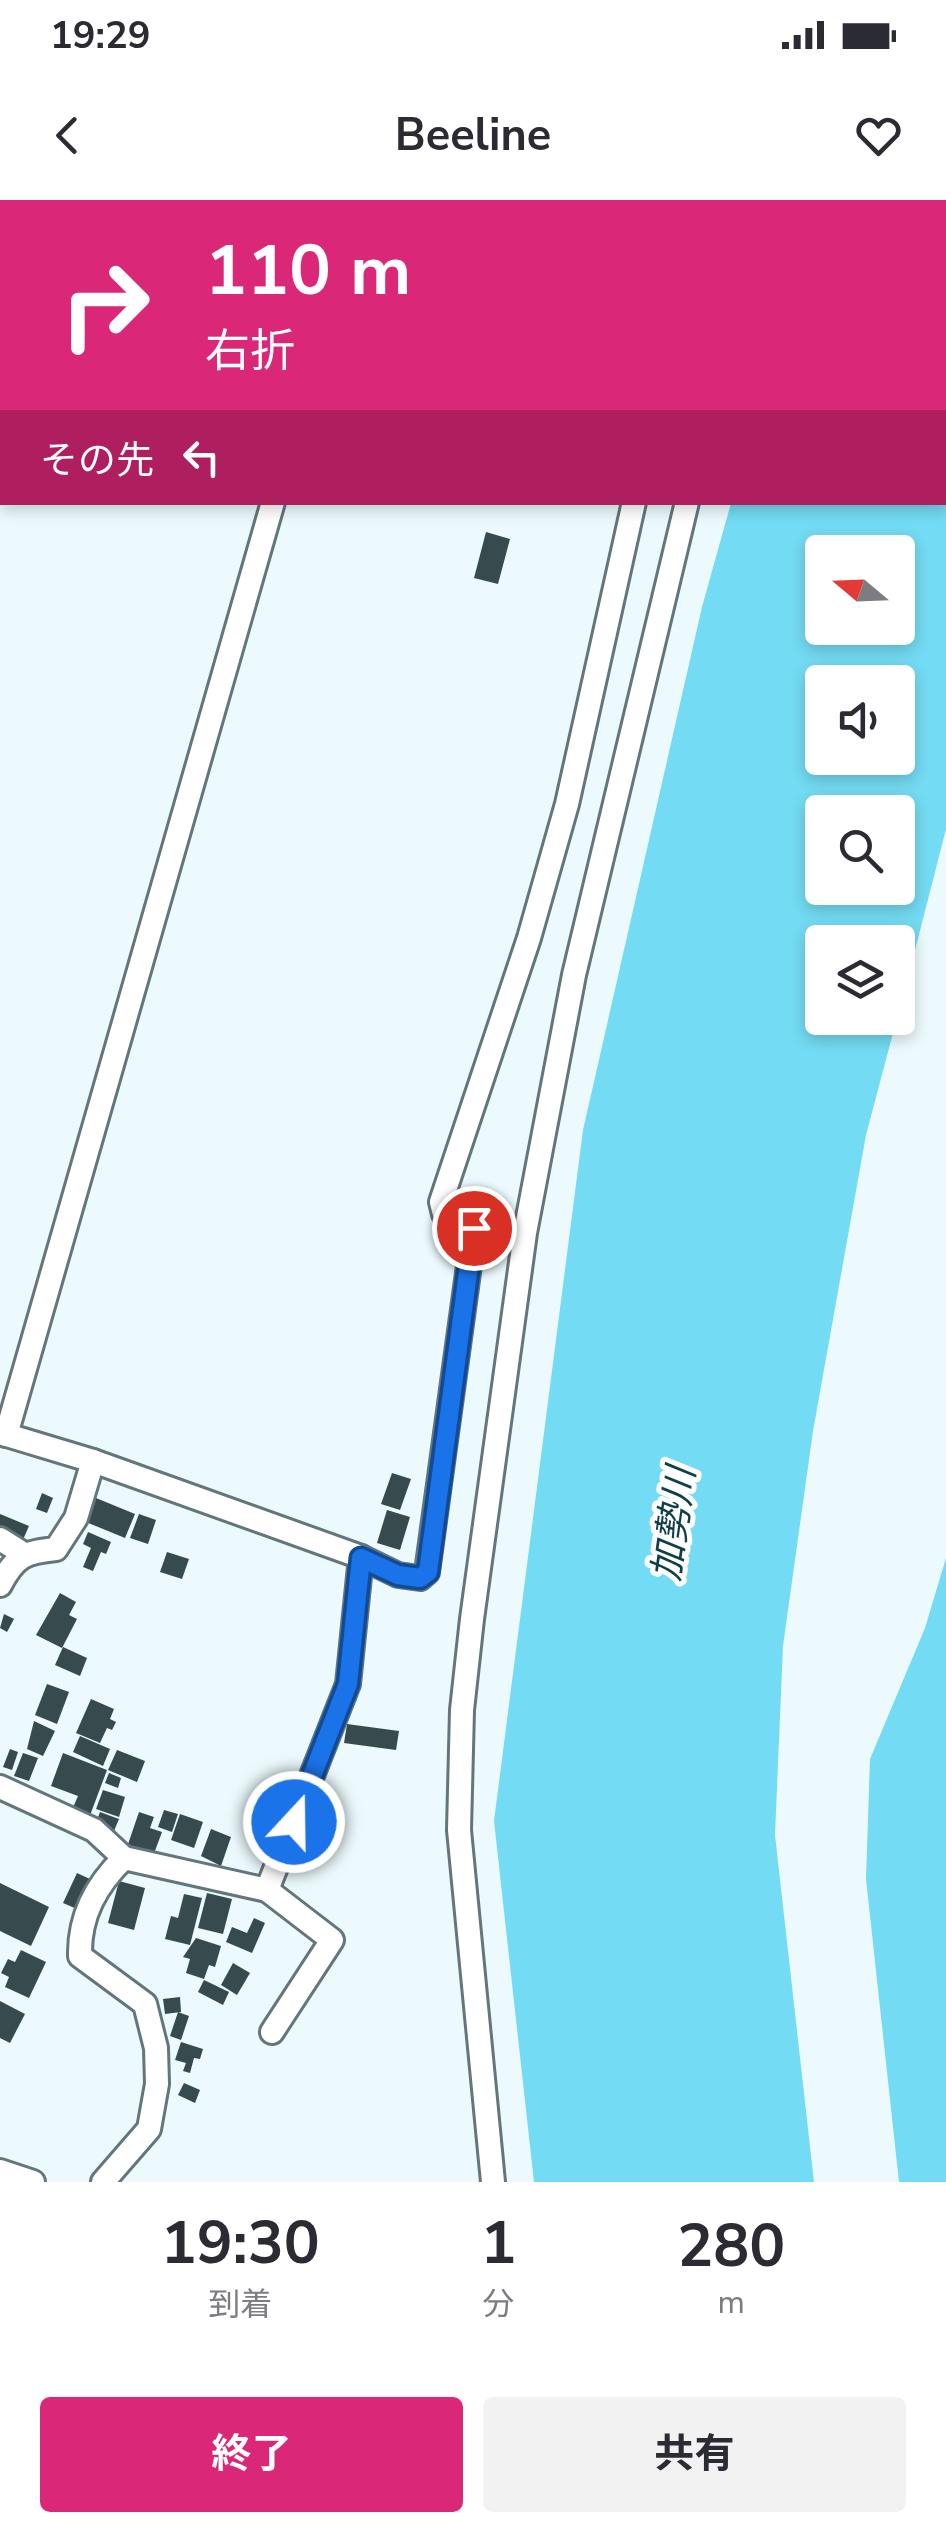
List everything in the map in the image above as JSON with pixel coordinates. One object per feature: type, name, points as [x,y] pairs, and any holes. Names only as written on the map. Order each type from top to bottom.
[{"type":"street","points":[[272,505],[3,1434],[93,1461],[398,1575],[420,1578],[428,1572],[474,1228],[444,1214],[441,1202],[530,938],[567,804],[633,505]]},
{"type":"street","points":[[492,2182],[459,1830],[462,1710],[472,1620],[525,1233],[574,976],[685,505]]},
{"type":"street","points":[[0,1585],[13,1561],[24,1554],[56,1549],[76,1518],[93,1461]]},
{"type":"street","points":[[0,1538],[24,1554]]},
{"type":"street","points":[[267,1890],[348,1684],[361,1558]]},
{"type":"street","points":[[0,1787],[94,1830],[124,1858],[267,1890],[332,1940],[272,2032]]},
{"type":"street","points":[[103,2182],[149,2129],[157,2084],[156,2048],[144,2004],[80,1956],[80,1932],[95,1891],[124,1858]]},
{"type":"street","points":[[0,2171],[34,2182]]},
{"type":"water","name":"加勢川","points":[[730,505],[946,505],[946,829],[915,950],[915,925],[805,925],[805,1035],[892,1035],[866,1135],[813,1431],[783,1646],[775,1835],[814,2182],[534,2182],[494,1821],[583,1130],[702,607]]},
{"type":"water","points":[[946,1558],[946,2182],[899,2182],[866,1879],[870,1759],[925,1628]]},
{"type":"building","points":[[486,532],[510,539],[498,584],[474,578]]},
{"type":"building","points":[[392,1473],[411,1479],[400,1510],[381,1504]]},
{"type":"building","points":[[42,1493],[53,1498],[47,1513],[36,1509]]},
{"type":"building","points":[[96,1498],[135,1514],[125,1538],[86,1522]]},
{"type":"building","points":[[387,1510],[410,1517],[400,1550],[377,1543]]},
{"type":"building","points":[[0,1514],[29,1526],[22,1542],[0,1533]]},
{"type":"building","points":[[139,1514],[156,1520],[148,1544],[130,1538]]},
{"type":"building","points":[[88,1532],[111,1542],[106,1554],[101,1552],[93,1571],[83,1567],[91,1548],[83,1544]]},
{"type":"building","points":[[167,1552],[189,1559],[182,1579],[160,1572]]},
{"type":"building","points":[[60,1593],[76,1602],[69,1615],[77,1619],[62,1648],[36,1635]]},
{"type":"building","points":[[4,1614],[14,1619],[7,1632],[0,1628]]},
{"type":"building","points":[[63,1647],[87,1658],[80,1676],[55,1665]]},
{"type":"building","points":[[47,1684],[69,1692],[57,1724],[35,1715]]},
{"type":"building","points":[[91,1699],[114,1709],[110,1719],[116,1722],[112,1730],[107,1728],[100,1743],[76,1733]]},
{"type":"building","points":[[34,1721],[55,1731],[43,1756],[27,1749]]},
{"type":"building","points":[[347,1724],[399,1731],[396,1750],[344,1743]]},
{"type":"building","points":[[80,1736],[110,1749],[103,1766],[73,1752]]},
{"type":"building","points":[[10,1749],[18,1752],[12,1770],[3,1767]]},
{"type":"building","points":[[117,1750],[145,1761],[137,1782],[108,1770]]},
{"type":"building","points":[[23,1753],[38,1758],[29,1781],[14,1776]]},
{"type":"building","points":[[63,1753],[107,1770],[89,1818],[71,1812],[78,1796],[51,1786]]},
{"type":"building","points":[[109,1773],[121,1778],[118,1788],[105,1783]]},
{"type":"building","points":[[103,1790],[125,1797],[119,1817],[96,1809]]},
{"type":"building","points":[[164,1810],[178,1814],[172,1832],[158,1827]]},
{"type":"building","points":[[100,1812],[119,1819],[111,1838],[95,1826]]},
{"type":"building","points":[[139,1812],[154,1817],[150,1828],[162,1832],[152,1859],[126,1850]]},
{"type":"building","points":[[180,1814],[203,1822],[194,1848],[171,1840]]},
{"type":"building","points":[[211,1829],[231,1837],[221,1866],[201,1856]]},
{"type":"building","points":[[77,1873],[90,1879],[77,1909],[63,1903]]},
{"type":"building","points":[[119,1881],[145,1888],[134,1930],[108,1923]]},
{"type":"building","points":[[0,1883],[49,1907],[31,1946],[0,1931]]},
{"type":"building","points":[[207,1893],[232,1899],[223,1934],[198,1928]]},
{"type":"building","points":[[184,1894],[202,1898],[190,1945],[165,1939],[171,1916],[178,1918]]},
{"type":"building","points":[[254,1918],[265,1923],[252,1953],[226,1942],[232,1927],[247,1933]]},
{"type":"building","points":[[196,1938],[221,1946],[215,1967],[209,1965],[204,1979],[186,1973],[190,1959],[183,1957]]},
{"type":"building","points":[[21,1950],[46,1962],[29,1998],[5,1987],[9,1977],[1,1973],[8,1959],[15,1962]]},
{"type":"building","points":[[233,1963],[250,1973],[237,1995],[221,1985]]},
{"type":"building","points":[[204,1980],[229,1992],[223,2005],[198,1992]]},
{"type":"building","points":[[180,1997],[181,2012],[165,2014],[163,1999]]},
{"type":"building","points":[[0,2001],[25,2014],[10,2043],[0,2038]]},
{"type":"building","points":[[178,2012],[189,2016],[181,2040],[170,2036]]},
{"type":"building","points":[[181,2042],[203,2049],[200,2059],[194,2058],[190,2073],[183,2071],[186,2063],[175,2060]]},
{"type":"building","points":[[184,2083],[200,2090],[195,2103],[178,2095]]},
{"type":"route","points":[[294,1822],[348,1684],[361,1558],[398,1575],[420,1578],[428,1572],[474,1228]]}]
